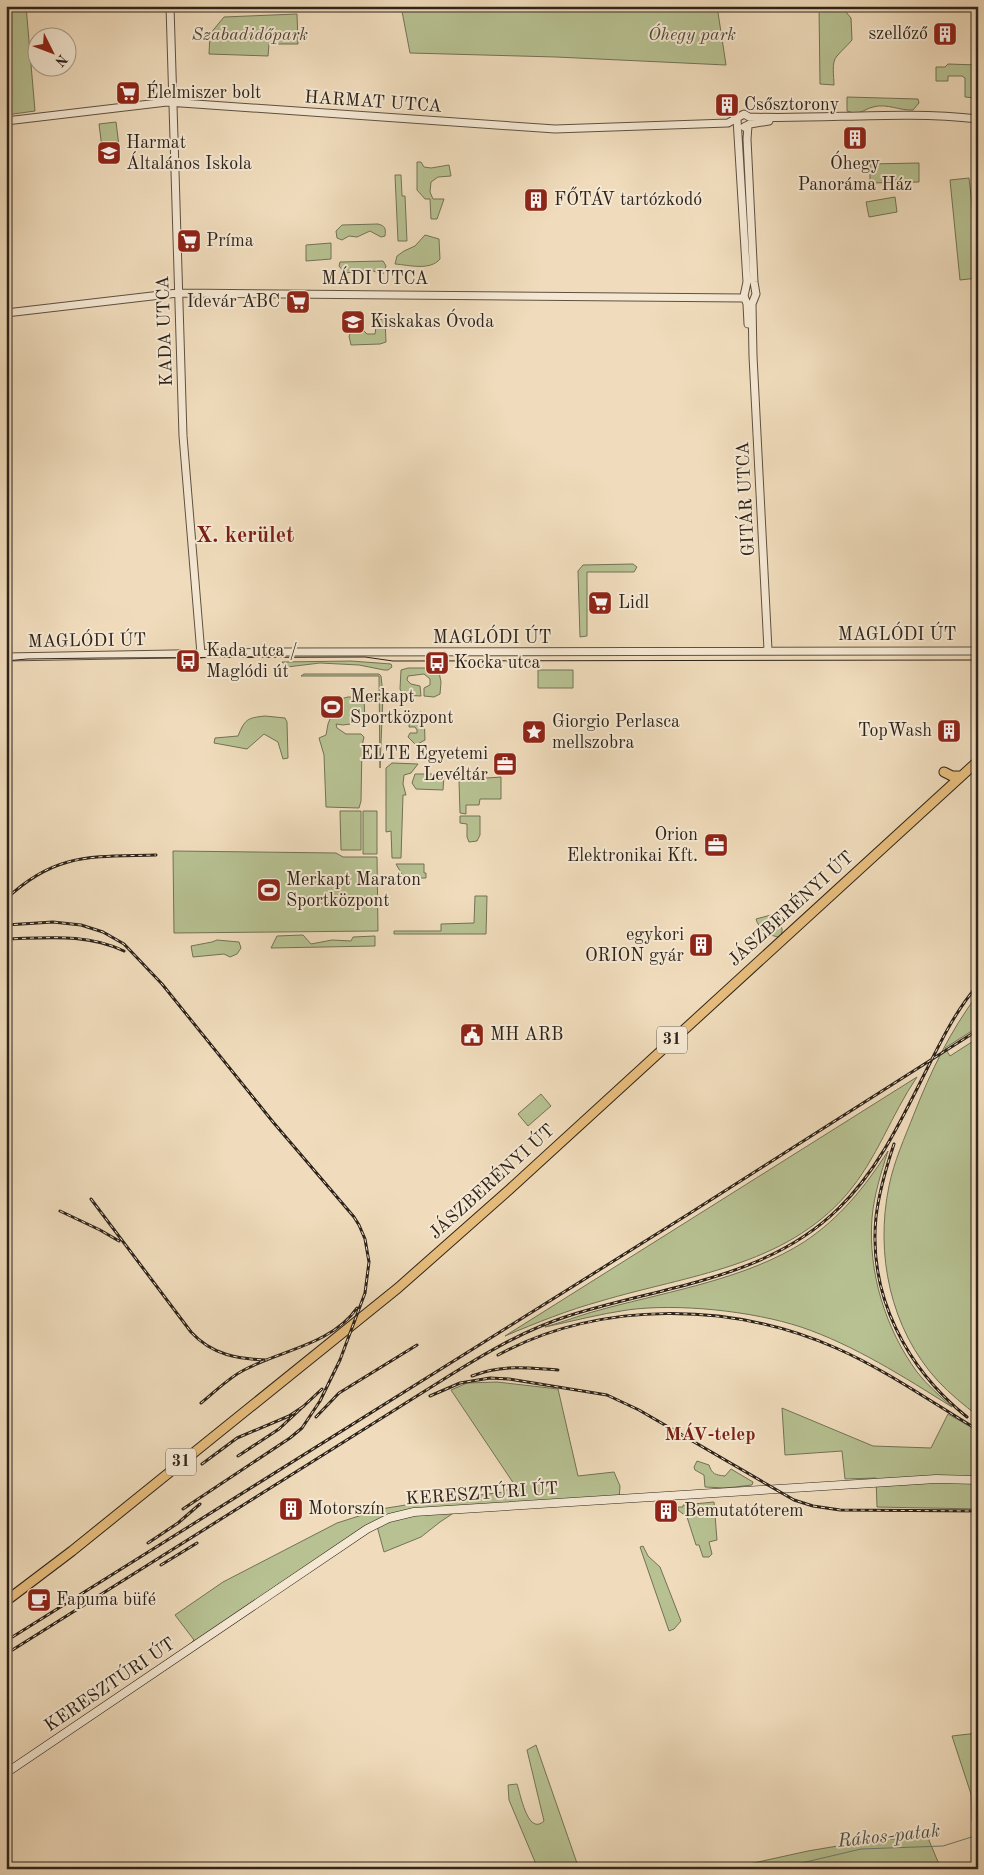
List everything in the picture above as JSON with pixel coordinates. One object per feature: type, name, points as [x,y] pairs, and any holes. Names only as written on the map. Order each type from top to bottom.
[{"type":"main road","name":"JÁSZBERÉNYI ÚT","points":[[6,1601],[79,1546],[402,1284],[510,1189],[978,761]]},
{"type":"main road","points":[[944,772],[952,776],[961,776]]},
{"type":"main road","name":"KERESZTÚRI ÚT","points":[[6,1773],[368,1529],[389,1518],[414,1512],[811,1486],[936,1479],[978,1480]]},
{"type":"street","name":"KADA UTCA","points":[[170,6],[183,436],[201,654]]},
{"type":"street","name":"HARMAT UTCA","points":[[6,122],[173,103],[555,129],[728,123],[738,121]]},
{"type":"street","name":"HARMAT UTCA","points":[[738,121],[742,128],[749,122],[784,118],[911,114],[951,115],[978,119]]},
{"type":"street","name":"HARMAT UTCA","points":[[738,121],[741,115],[749,122]]},
{"type":"street","name":"GITÁR UTCA","points":[[738,121],[749,296]]},
{"type":"street","name":"GITÁR UTCA","points":[[749,122],[747,139],[748,331],[753,346],[768,650]]},
{"type":"street","name":"MÁDI UTCA","points":[[6,313],[178,293],[749,296]]},
{"type":"street","name":"MAGLÓDI ÚT","points":[[6,657],[768,650],[978,651]]},
{"type":"green space","points":[[6,6],[26,6],[28,78],[32,78],[35,111],[6,115]]},
{"type":"green space","name":"Óhegy park","points":[[401,6],[717,6],[726,65],[556,57],[410,53]]},
{"type":"green space","points":[[819,6],[841,6],[851,18],[852,40],[835,59],[833,65],[834,85],[820,84]]},
{"type":"green space","name":"Szabadidőpark","points":[[297,14],[298,44],[269,44],[268,56],[209,54],[210,34],[224,17]]},
{"type":"green space","points":[[948,64],[978,65],[975,98],[965,97],[965,78],[962,76],[948,76],[948,81],[936,81],[936,67],[945,67]]},
{"type":"green space","points":[[847,97],[918,99],[919,103],[913,110],[878,106],[855,113],[847,111]]},
{"type":"green space","points":[[116,122],[120,154],[103,156],[99,124]]},
{"type":"green space","points":[[417,162],[421,162],[424,167],[431,168],[449,165],[451,176],[438,177],[431,182],[430,192],[433,199],[444,199],[437,219],[431,219],[430,199],[425,199],[417,190]]},
{"type":"green space","points":[[919,163],[919,182],[870,183],[870,164]]},
{"type":"green space","points":[[395,175],[401,175],[402,196],[405,196],[407,241],[398,241]]},
{"type":"green space","points":[[969,178],[978,259],[978,278],[960,280],[950,180]]},
{"type":"green space","points":[[895,197],[897,212],[869,217],[866,202]]},
{"type":"green space","points":[[378,224],[384,228],[385,236],[381,237],[370,231],[357,237],[349,236],[342,240],[337,238],[336,231],[342,225]]},
{"type":"green space","points":[[425,235],[439,239],[440,259],[436,263],[425,266],[395,264],[397,256],[415,246]]},
{"type":"green space","points":[[331,243],[331,259],[306,261],[306,245]]},
{"type":"green space","points":[[383,261],[386,266],[383,274],[370,270],[345,273],[339,266],[340,262]]},
{"type":"green space","points":[[385,319],[386,342],[351,345],[349,336],[352,331],[363,330],[367,334],[375,334],[377,320]]},
{"type":"green space","points":[[633,564],[637,567],[634,572],[587,572],[587,636],[580,637],[578,571],[583,565]]},
{"type":"green space","points":[[351,661],[391,664],[392,667],[384,670],[359,665],[320,663],[287,667],[282,662]]},
{"type":"green space","points":[[408,668],[433,668],[439,672],[441,682],[440,694],[434,697],[424,696],[424,688],[430,685],[430,679],[424,674],[408,676],[407,680],[411,684],[420,686],[421,696],[403,695],[400,689],[401,670]]},
{"type":"green space","points":[[538,670],[573,670],[573,688],[538,688]]},
{"type":"green space","points":[[304,674],[379,674],[381,676],[383,695],[380,768],[379,676],[301,676]]},
{"type":"green space","points":[[348,697],[364,697],[365,722],[336,724],[337,728],[346,734],[361,734],[364,737],[362,746],[361,801],[359,808],[326,807],[324,755],[319,738],[326,735],[330,719],[326,703]]},
{"type":"green space","points":[[420,712],[424,713],[425,740],[416,745],[408,737],[410,733],[417,733],[415,727],[409,727],[410,714],[414,714],[417,717]]},
{"type":"green space","points":[[265,716],[285,718],[287,722],[288,758],[283,759],[278,742],[264,734],[247,749],[214,743],[215,738],[238,736],[247,720]]},
{"type":"green space","points":[[392,763],[418,764],[411,773],[404,775],[403,784],[406,795],[403,795],[401,858],[392,858],[391,831],[386,832],[386,768]]},
{"type":"green space","points":[[415,774],[438,774],[444,776],[443,790],[416,789],[412,783]]},
{"type":"green space","points":[[501,777],[501,799],[480,799],[479,805],[466,805],[466,814],[460,813],[459,780]]},
{"type":"green space","points":[[340,811],[361,811],[361,850],[341,850]]},
{"type":"green space","points":[[363,811],[377,811],[377,854],[363,854]]},
{"type":"green space","points":[[460,816],[480,816],[480,835],[477,841],[469,842],[467,824],[460,823]]},
{"type":"green space","points":[[173,851],[336,853],[343,857],[377,857],[378,931],[174,933]]},
{"type":"green space","points":[[396,864],[424,864],[426,878],[404,878]]},
{"type":"green space","points":[[475,896],[487,896],[486,934],[394,934],[394,931],[441,931],[441,924],[474,923]]},
{"type":"green space","points":[[771,915],[782,927],[780,937],[769,934],[757,922],[756,919]]},
{"type":"green space","points":[[303,935],[311,944],[332,940],[351,941],[353,937],[375,936],[375,946],[271,948],[277,936]]},
{"type":"green space","points":[[217,940],[239,942],[241,948],[237,954],[230,957],[224,954],[193,957],[191,946]]},
{"type":"green space","points":[[978,994],[978,1027],[945,1048],[950,1056],[978,1038],[978,1416],[938,1381],[908,1338],[890,1289],[884,1237],[885,1211],[889,1186],[903,1140],[927,1082],[942,1052]]},
{"type":"green space","points":[[917,1077],[858,1180],[847,1194],[822,1218],[794,1238],[764,1253],[733,1265],[589,1305],[552,1317],[505,1336]]},
{"type":"green space","points":[[541,1094],[551,1106],[528,1126],[518,1114]]},
{"type":"green space","points":[[888,1151],[876,1192],[871,1238],[876,1279],[881,1299],[896,1337],[917,1372],[952,1407],[859,1352],[821,1334],[782,1321],[715,1310],[669,1307],[627,1310],[545,1327],[599,1310],[734,1274],[782,1254],[804,1242],[829,1223],[861,1189]]},
{"type":"green space","points":[[497,1382],[558,1389],[578,1476],[614,1472],[620,1486],[619,1499],[458,1510],[421,1537],[384,1552],[377,1526],[184,1651],[194,1640],[175,1615],[223,1582],[337,1523],[381,1509],[504,1492],[514,1484],[451,1390],[467,1383]]},
{"type":"green space","points":[[782,1408],[873,1446],[931,1448],[948,1414],[978,1431],[978,1509],[877,1507],[876,1478],[845,1479],[842,1451],[785,1455]]},
{"type":"green space","points":[[697,1461],[709,1465],[714,1474],[725,1476],[731,1469],[753,1482],[752,1485],[726,1488],[705,1487],[704,1475],[695,1470],[694,1467]]},
{"type":"green space","points":[[714,1502],[717,1540],[709,1542],[712,1554],[709,1557],[703,1557],[699,1545],[696,1545],[687,1517],[678,1510],[678,1507]]},
{"type":"green space","points":[[643,1546],[648,1556],[660,1567],[681,1621],[674,1629],[669,1631],[640,1547]]},
{"type":"green space","points":[[978,1733],[978,1822],[972,1822],[971,1794],[952,1736]]},
{"type":"green space","points":[[536,1745],[579,1869],[538,1869],[509,1800],[508,1785],[517,1784],[529,1819],[538,1824],[544,1821],[527,1750]]},
{"type":"green space","points":[[928,1838],[941,1869],[726,1869],[808,1851],[873,1840]]},
{"type":"waterway","name":"Rákos-patak","points":[[975,1836],[978,1831]]},
{"type":"waterway","name":"Rákos-patak","points":[[776,1869],[861,1849],[943,1846],[978,1835]]},
{"type":"tram line","points":[[6,661],[99,658],[365,657],[393,661],[978,660]]},
{"type":"railway","points":[[6,899],[24,884],[42,873],[76,860],[94,857],[156,855]]},
{"type":"railway","points":[[6,925],[53,922],[81,925],[103,932],[124,944],[162,984],[273,1122],[354,1217],[365,1239],[369,1262],[365,1293],[340,1360],[320,1401],[302,1428],[290,1438],[183,1509]]},
{"type":"railway","points":[[6,939],[81,939],[96,941],[124,951]]},
{"type":"railway","points":[[6,1654],[504,1343],[568,1316],[676,1288],[746,1266],[779,1251],[810,1232],[839,1208],[854,1192],[879,1159],[951,1024],[963,1004],[978,985]]},
{"type":"railway","points":[[6,1641],[687,1215],[978,1030]]},
{"type":"railway","points":[[894,1144],[883,1180],[876,1217],[875,1246],[878,1275],[885,1302],[896,1329],[926,1377],[967,1417]]},
{"type":"railway","points":[[91,1199],[199,1340],[217,1351],[236,1357],[267,1360]]},
{"type":"railway","points":[[60,1211],[119,1241]]},
{"type":"railway","points":[[201,1403],[238,1373],[258,1363],[320,1339],[346,1320],[357,1308]]},
{"type":"railway","points":[[498,1355],[538,1337],[579,1324],[622,1316],[710,1315],[754,1322],[796,1333],[836,1348],[891,1376],[978,1430]]},
{"type":"railway","points":[[316,1417],[339,1393],[417,1345]]},
{"type":"railway","points":[[472,1376],[504,1368],[558,1370]]},
{"type":"railway","points":[[430,1396],[460,1383],[490,1378],[509,1379],[607,1395],[639,1410],[794,1500],[813,1506],[840,1510],[978,1511]]},
{"type":"railway","points":[[238,1456],[279,1429],[322,1389]]},
{"type":"railway","points":[[202,1464],[237,1438],[289,1416],[304,1406]]},
{"type":"railway","points":[[148,1543],[178,1523],[200,1504]]},
{"type":"railway","points":[[161,1565],[197,1543]]},
{"type":"place","name":"szellőző","points":[[945,34]]},
{"type":"place","name":"Élelmiszer bolt","points":[[128,93]]},
{"type":"place","name":"Csősztorony","points":[[727,105]]},
{"type":"place","name":"Óhegy Panoráma Ház","points":[[855,138]]},
{"type":"place","name":"Harmat Általános Iskola","points":[[109,153]]},
{"type":"place","name":"FŐTÁV tartózkodó","points":[[536,200]]},
{"type":"place","name":"Príma","points":[[189,241]]},
{"type":"place","name":"Idevár ABC","points":[[298,302]]},
{"type":"place","name":"Kiskakas Óvoda","points":[[353,322]]},
{"type":"place","name":"Lidl","points":[[600,603]]},
{"type":"place","name":"Kada utca / Maglódi út","points":[[188,661]]},
{"type":"place","name":"Kocka utca","points":[[437,663]]},
{"type":"place","name":"Merkapt Sportközpont","points":[[332,707]]},
{"type":"place","name":"TopWash","points":[[949,731]]},
{"type":"place","name":"Giorgio Perlasca mellszobra","points":[[534,732]]},
{"type":"place","name":"ELTE Egyetemi Levéltár","points":[[505,764]]},
{"type":"place","name":"Orion Elektronikai Kft.","points":[[716,845]]},
{"type":"place","name":"Merkapt Maraton Sportközpont","points":[[269,890]]},
{"type":"place","name":"egykori ORION gyár","points":[[701,945]]},
{"type":"place","name":"MH ARB","points":[[472,1035]]},
{"type":"place","name":"Motorszín","points":[[291,1509]]},
{"type":"place","name":"Bemutatóterem","points":[[666,1511]]},
{"type":"place","name":"Fapuma büfé","points":[[39,1600]]},
{"type":"district","name":"X. kerület","points":[[245,536]]},
{"type":"district","name":"MÁV-telep","points":[[710,1435]]}]
